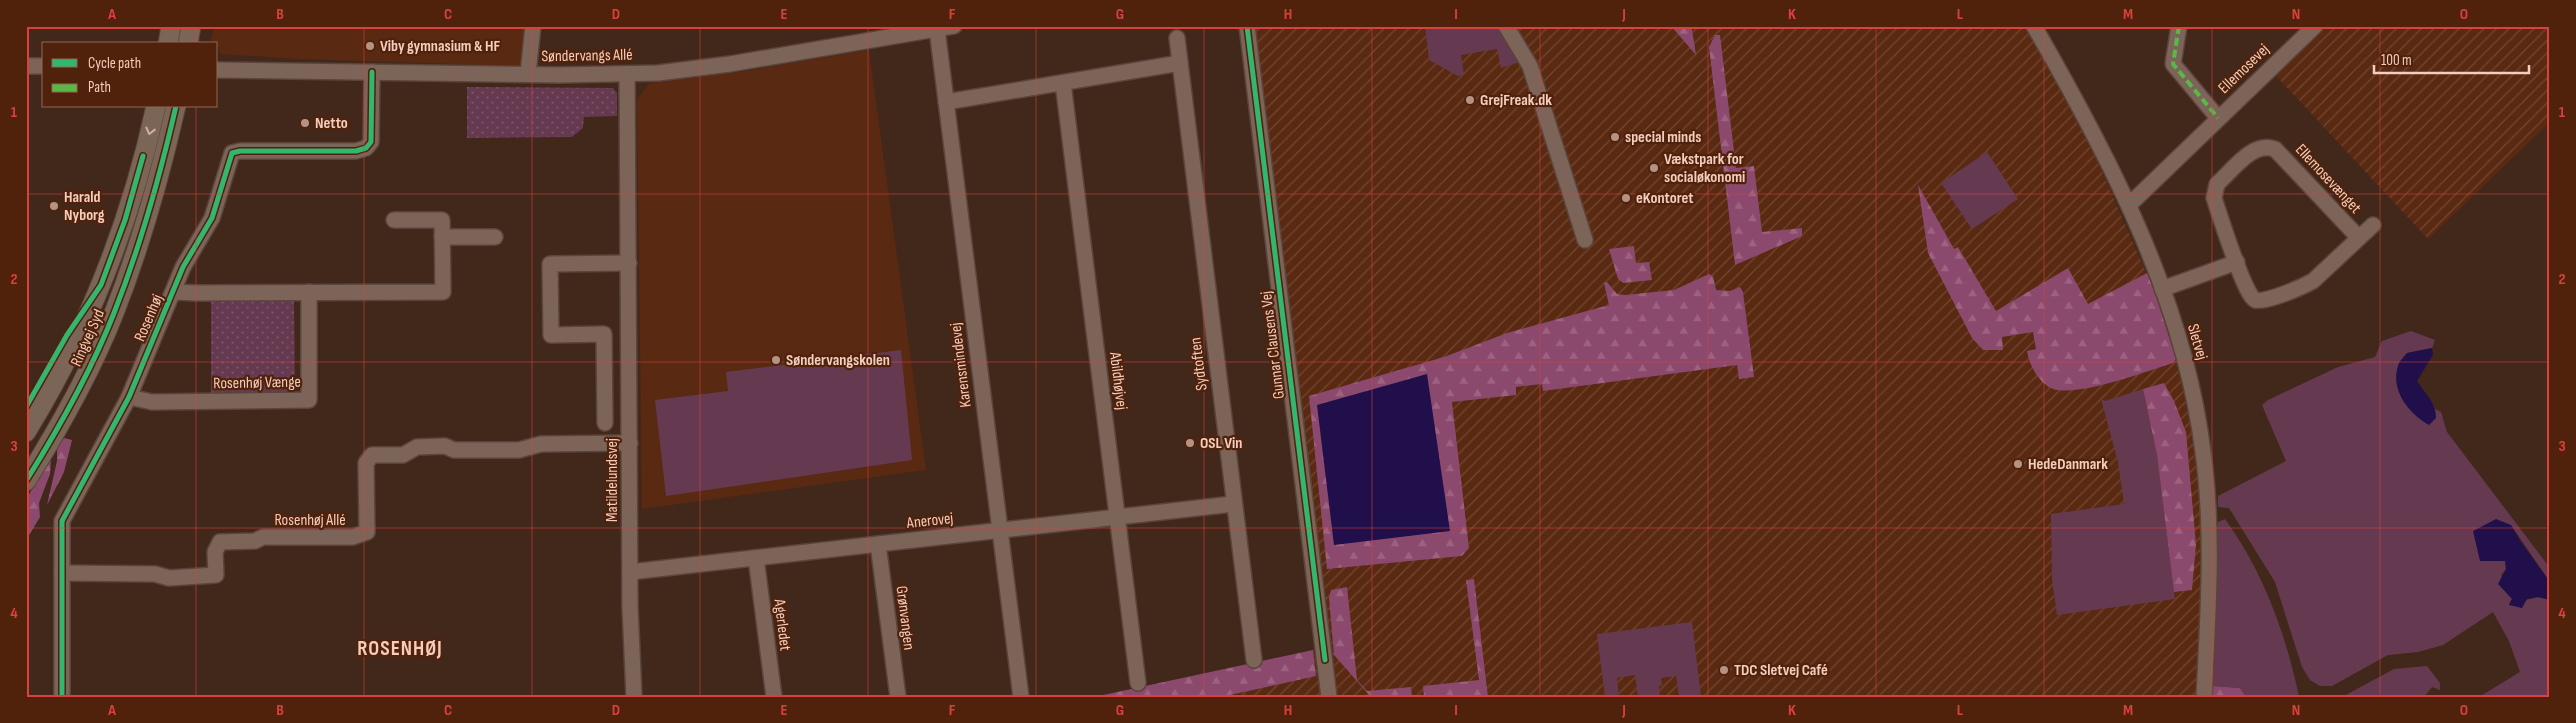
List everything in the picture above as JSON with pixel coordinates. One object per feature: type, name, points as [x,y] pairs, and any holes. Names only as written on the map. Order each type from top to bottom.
[{"type":"main road","points":[[168,42],[171,26]]},
{"type":"main road","points":[[188,42],[191,26]]},
{"type":"main road","name":"Ringvej Syd","points":[[26,432],[59,375],[101,285],[139,173],[155,108]]},
{"type":"main road","name":"Ringvej Syd","points":[[26,481],[33,461],[75,396],[114,313],[152,197],[175,108]]},
{"type":"main road","points":[[26,407],[67,335],[101,285]]},
{"type":"street","points":[[528,74],[533,26]]},
{"type":"street","name":"Søndervangs Allé","points":[[218,70],[627,74],[687,70],[730,64],[954,26]]},
{"type":"street","name":"Gunnar Clausens Vej","points":[[1248,26],[1330,697]]},
{"type":"street","points":[[1506,26],[1530,66],[1585,240]]},
{"type":"street","name":"Sletvej","points":[[2034,26],[2101,146],[2128,205],[2162,289],[2180,343],[2192,388],[2206,481],[2209,591],[2204,697]]},
{"type":"street","name":"Ellemosevej","points":[[2179,26],[2173,64],[2218,118]]},
{"type":"street","name":"Ellemosevej","points":[[2128,205],[2316,26]]},
{"type":"street","name":"Karensmindevej","points":[[937,29],[1021,697]]},
{"type":"street","name":"Sydtoften","points":[[1177,38],[1233,504],[1254,660]]},
{"type":"street","points":[[946,102],[1180,63]]},
{"type":"street","points":[[26,66],[42,66]]},
{"type":"street","name":"Rosenhøj","points":[[62,697],[62,521],[129,397],[174,292],[183,266],[212,218],[232,153],[240,151],[356,151],[366,148],[371,142],[372,72]]},
{"type":"street","name":"Matildelundsvej","points":[[627,74],[630,572],[634,697]]},
{"type":"street","name":"Abildhøjvej","points":[[1063,83],[1138,684]]},
{"type":"street","name":"Ellemosevænget","points":[[2359,238],[2275,149],[2266,146],[2256,149],[2217,184],[2214,190],[2214,198],[2248,294],[2253,299],[2261,301],[2313,281],[2374,225]]},
{"type":"street","points":[[174,292],[443,292],[442,220],[394,220]]},
{"type":"street","points":[[442,237],[495,237]]},
{"type":"street","name":"Matildelundsvej","points":[[605,424],[604,334],[552,335],[550,264],[629,262]]},
{"type":"street","points":[[2162,289],[2237,262]]},
{"type":"street","name":"Rosenhøj Vænge","points":[[129,397],[152,402],[309,400],[309,292]]},
{"type":"street","name":"Rosenhøj Allé","points":[[62,573],[155,574],[169,578],[216,575],[215,552],[220,542],[255,541],[263,537],[353,537],[367,532],[366,463],[372,455],[403,455],[417,447],[445,446],[454,450],[519,450],[541,444],[630,443]]},
{"type":"street","name":"Anerovej","points":[[630,572],[1233,504]]},
{"type":"street","name":"Grønvangen","points":[[878,544],[898,697]]},
{"type":"street","name":"Agerledet","points":[[756,558],[774,697]]},
{"type":"shaded area","name":"Viby gymnasium & HF","points":[[214,26],[526,26],[521,66],[301,59],[221,54],[218,42],[211,40]]},
{"type":"shaded area","points":[[1247,26],[2025,26],[2079,119],[2155,293],[2173,346],[2192,431],[2199,483],[2202,559],[2197,697],[1221,697],[1315,676],[1313,650],[1324,652]]},
{"type":"shaded area","points":[[1425,26],[1498,26],[1516,54],[1517,63],[1501,68],[1497,49],[1461,55],[1464,75],[1458,76],[1429,60]]},
{"type":"shaded area","points":[[2303,26],[2550,26],[2550,122],[2428,239],[2264,63]]},
{"type":"shaded area","name":"Søndervangskolen","points":[[869,50],[926,470],[642,509],[637,100],[649,83],[740,72]]},
{"type":"shaded area","points":[[467,87],[613,88],[617,93],[617,116],[584,117],[583,128],[572,137],[467,138]]},
{"type":"shaded area","points":[[1987,152],[2018,199],[1972,229],[1941,183]]},
{"type":"shaded area","points":[[211,299],[294,299],[295,395],[211,396]]},
{"type":"shaded area","points":[[2411,331],[2435,340],[2432,348],[2407,353],[2398,366],[2436,418],[2435,409],[2441,412],[2447,432],[2550,568],[2550,582],[2511,525],[2505,560],[2506,569],[2501,575],[2512,599],[2509,604],[2538,597],[2550,600],[2550,697],[2479,697],[2520,672],[2509,641],[2493,612],[2443,645],[2418,652],[2388,655],[2332,686],[2320,686],[2310,680],[2302,667],[2275,582],[2229,508],[2218,507],[2218,496],[2286,461],[2262,405],[2268,400],[2338,367],[2375,357],[2382,341]]},
{"type":"shaded area","points":[[2432,348],[2433,355],[2417,381],[2434,406],[2436,418],[2429,425],[2408,408],[2399,392],[2396,375],[2399,362],[2407,353]]},
{"type":"shaded area","points":[[901,350],[912,460],[666,496],[655,400],[728,391],[726,372]]},
{"type":"shaded area","points":[[1427,374],[1450,531],[1334,545],[1317,405]]},
{"type":"shaded area","points":[[2143,389],[2157,455],[2175,599],[2057,615],[2052,579],[2051,514],[2124,504],[2118,462],[2101,399],[2105,401]]},
{"type":"shaded area","points":[[2225,519],[2239,539],[2262,582],[2280,627],[2299,697],[2246,697],[2240,688],[2212,686],[2218,522]]},
{"type":"shaded area","points":[[2496,519],[2511,525],[2550,582],[2550,600],[2538,597],[2527,599],[2522,608],[2509,605],[2512,599],[2498,584],[2506,569],[2505,561],[2480,561],[2473,531]]},
{"type":"shaded area","points":[[1692,622],[1701,697],[1679,697],[1676,676],[1661,678],[1662,685],[1659,686],[1660,697],[1638,697],[1635,675],[1617,678],[1619,697],[1605,697],[1597,634]]},
{"type":"shaded area","points":[[2427,666],[2440,683],[2440,690],[2432,687],[2424,697],[2342,697],[2394,669]]},
{"type":"green space","points":[[1671,26],[1690,26],[1696,55]]},
{"type":"green space","points":[[1715,35],[1720,35],[1736,168],[1754,166],[1762,232],[1802,228],[1802,236],[1735,265],[1709,47]]},
{"type":"green space","points":[[1918,185],[1954,249],[1958,247],[1996,311],[2068,268],[2088,304],[2147,273],[2176,359],[2173,363],[2111,383],[2076,390],[2062,390],[2051,388],[2042,382],[2032,367],[2027,351],[2036,349],[2033,332],[2002,337],[2003,350],[1983,350],[1972,338],[1928,253]]},
{"type":"green space","points":[[1634,246],[1636,263],[1649,262],[1652,280],[1623,283],[1618,279],[1609,249]]},
{"type":"green space","points":[[1709,274],[1713,276],[1716,290],[1730,291],[1740,287],[1743,292],[1754,377],[1739,379],[1737,365],[1543,391],[1542,384],[1516,387],[1516,395],[1452,402],[1469,548],[1462,556],[1327,569],[1309,396],[1444,357],[1507,333],[1609,305],[1604,283],[1607,282],[1617,294],[1625,295],[1674,290]]},
{"type":"green space","points":[[2164,383],[2174,401],[2186,432],[2196,545],[2192,590],[2174,592],[2157,455],[2143,389]]},
{"type":"green space","points":[[64,438],[72,440],[64,472],[47,505],[57,461],[57,449]]},
{"type":"green space","points":[[51,459],[50,474],[39,503],[40,517],[26,540],[26,499]]},
{"type":"green space","points":[[1474,579],[1488,697],[1424,697],[1423,686],[1479,680],[1466,580]]},
{"type":"green space","points":[[1347,587],[1357,680],[1367,691],[1411,687],[1412,697],[1371,697],[1334,655],[1329,598],[1331,590]]},
{"type":"green space","points":[[1313,650],[1316,676],[1221,697],[1094,697]]},
{"type":"green space","points":[[2212,686],[2240,688],[2246,697],[2212,697]]},
{"type":"marked path","points":[[2179,26],[2173,64],[2218,118]]},
{"type":"cycle path","points":[[1247,26],[1325,660]]},
{"type":"cycle path","points":[[62,697],[62,521],[129,397],[183,267],[212,218],[232,153],[240,151],[356,151],[366,148],[371,142],[372,72]]},
{"type":"cycle path","points":[[26,481],[74,399],[114,313],[149,211],[176,108]]},
{"type":"cycle path","points":[[26,407],[67,335],[101,285],[125,220],[143,156]]},
{"type":"place","name":"Viby gymnasium & HF","points":[[370,46]]},
{"type":"place","name":"GrejFreak.dk","points":[[1470,100]]},
{"type":"place","name":"Netto","points":[[305,123]]},
{"type":"place","name":"special minds","points":[[1615,137]]},
{"type":"place","name":"Vækstpark for socialøkonomi","points":[[1654,168]]},
{"type":"place","name":"eKontoret","points":[[1626,198]]},
{"type":"place","name":"Harald Nyborg","points":[[54,206]]},
{"type":"place","name":"Søndervangskolen","points":[[776,360]]},
{"type":"place","name":"OSL Vin","points":[[1190,443]]},
{"type":"place","name":"HedeDanmark","points":[[2018,464]]},
{"type":"place","name":"TDC Sletvej Café","points":[[1724,670]]},
{"type":"district","name":"ROSENHØJ","points":[[400,648]]}]
